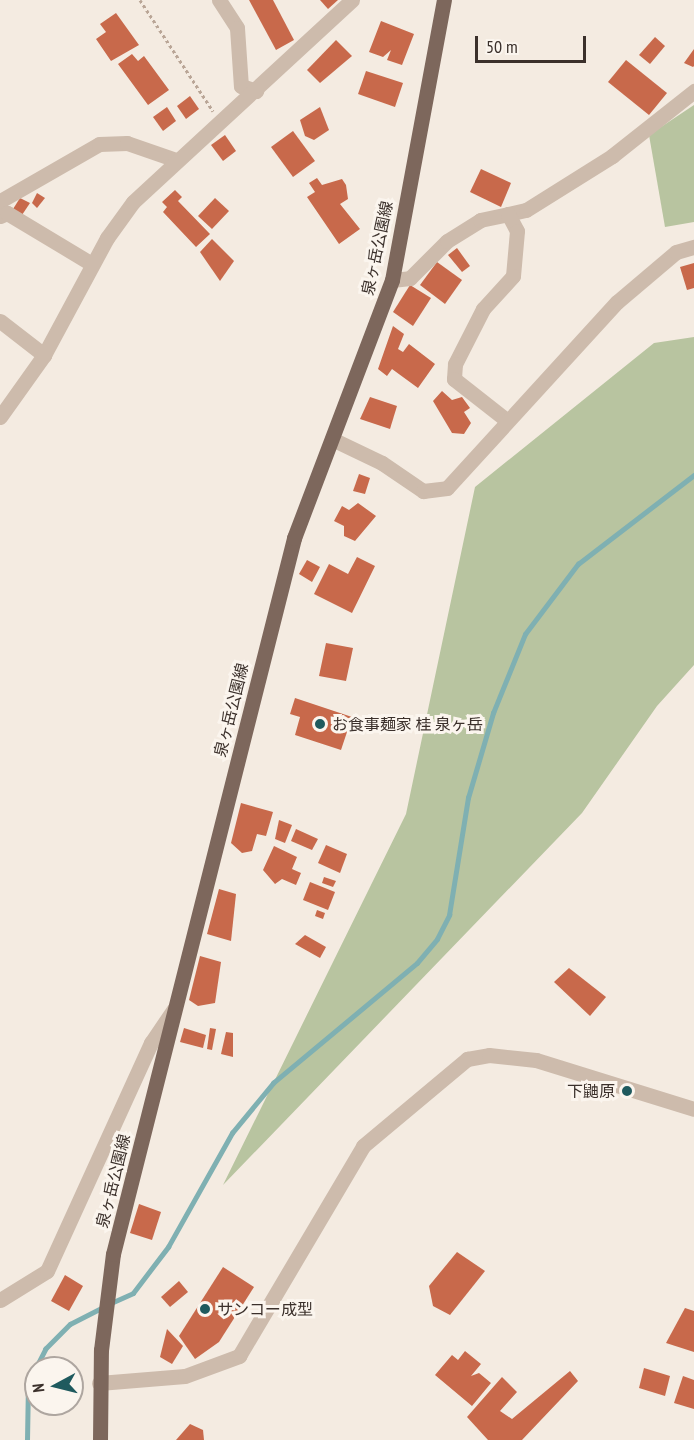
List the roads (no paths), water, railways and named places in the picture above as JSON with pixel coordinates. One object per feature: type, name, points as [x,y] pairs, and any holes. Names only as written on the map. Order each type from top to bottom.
[{"type":"main road","name":"泉ヶ岳公園線","points":[[100,1440],[99,1383],[108,1284],[173,1010],[276,601],[332,439],[392,280],[444,0]]},
{"type":"street","points":[[219,0],[237,28],[241,86],[256,91]]},
{"type":"street","points":[[0,417],[44,355],[92,264],[133,202],[176,160],[256,91],[352,0]]},
{"type":"street","points":[[392,280],[410,278],[447,241],[480,220],[526,210],[612,156],[694,91]]},
{"type":"street","points":[[0,201],[99,144],[127,143],[176,160]]},
{"type":"street","points":[[0,216],[7,213],[92,264]]},
{"type":"street","points":[[505,419],[454,379],[455,364],[483,309],[513,276],[517,231],[508,214]]},
{"type":"street","points":[[332,439],[382,463],[423,492],[447,488],[505,419],[617,302],[676,252],[694,247]]},
{"type":"street","points":[[0,321],[44,355]]},
{"type":"street","points":[[1,1295],[47,1271],[151,1043],[173,1010]]},
{"type":"street","points":[[99,1383],[185,1376],[239,1356],[363,1146],[467,1059],[529,1059],[694,1109]]},
{"type":"waterway","points":[[111,1303],[133,1293],[168,1247],[232,1133],[273,1083],[417,963],[437,939],[449,915],[468,798],[493,713],[525,634],[578,564],[694,475]]},
{"type":"waterway","points":[[27,1440],[28,1383],[45,1349],[70,1324],[104,1307]]},
{"type":"place","name":"お食事麺家 桂 泉ヶ岳","points":[[320,724]]},
{"type":"place","name":"下鼬原","points":[[627,1091]]},
{"type":"place","name":"サンコー成型","points":[[205,1309]]}]
